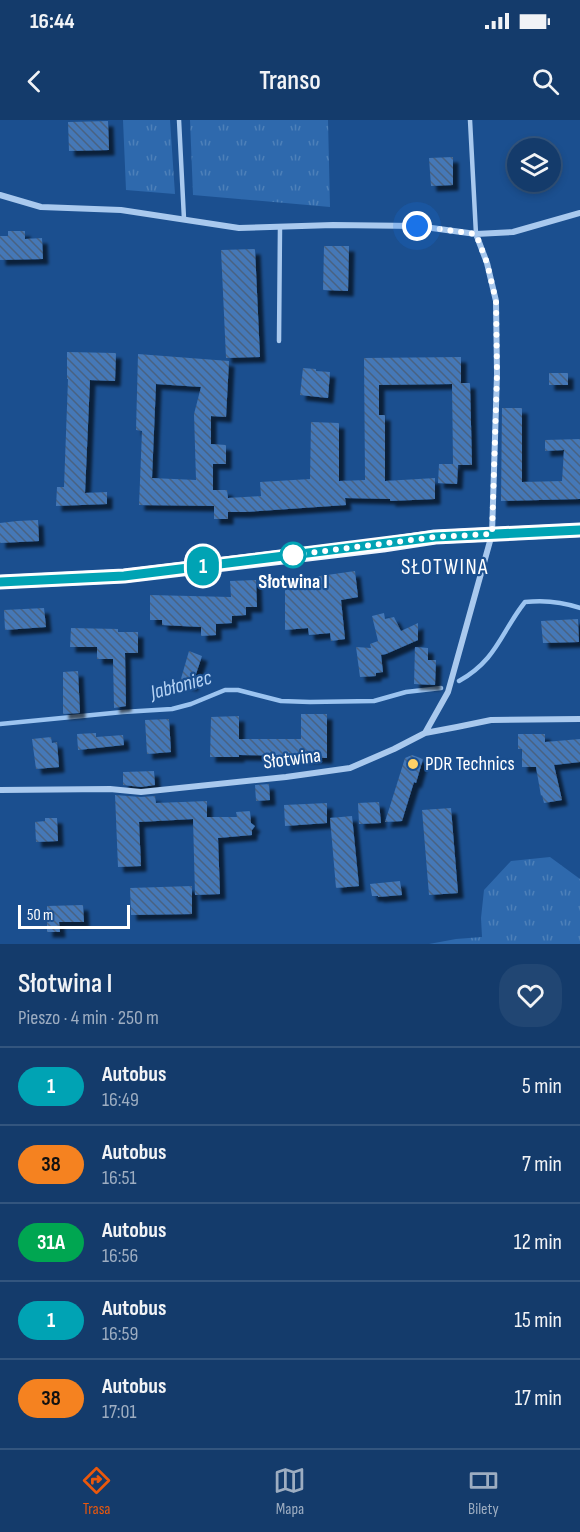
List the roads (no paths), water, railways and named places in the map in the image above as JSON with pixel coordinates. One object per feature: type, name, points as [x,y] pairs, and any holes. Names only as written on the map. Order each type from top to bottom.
[{"type":"main road","points":[[0,582],[124,576],[435,537],[580,530]]},
{"type":"street","points":[[0,195],[41,207],[122,210],[239,228],[333,225],[417,226],[476,234],[513,232],[580,213]]},
{"type":"street","points":[[425,733],[448,692],[492,534],[497,374],[496,301],[487,263],[476,234]]},
{"type":"street","name":"Słotwina","points":[[0,790],[100,789],[141,792],[286,777],[350,768],[425,733],[491,720],[580,719]]},
{"type":"lane","points":[[179,120],[184,219]]},
{"type":"lane","points":[[470,120],[476,234]]},
{"type":"lane","points":[[279,341],[280,227]]},
{"type":"waterway","name":"Jabłoniec","points":[[459,681],[472,673],[490,655],[525,602],[553,602],[580,608]]},
{"type":"waterway","name":"Jabłoniec","points":[[0,724],[172,709],[225,690],[238,690],[281,701],[310,702],[374,701],[406,692],[441,688]]},
{"type":"place","name":"Słotwina I","points":[[293,555]]},
{"type":"place","name":"PDR Technics","points":[[413,764]]},
{"type":"district","name":"SŁOTWINA","points":[[445,567]]}]
